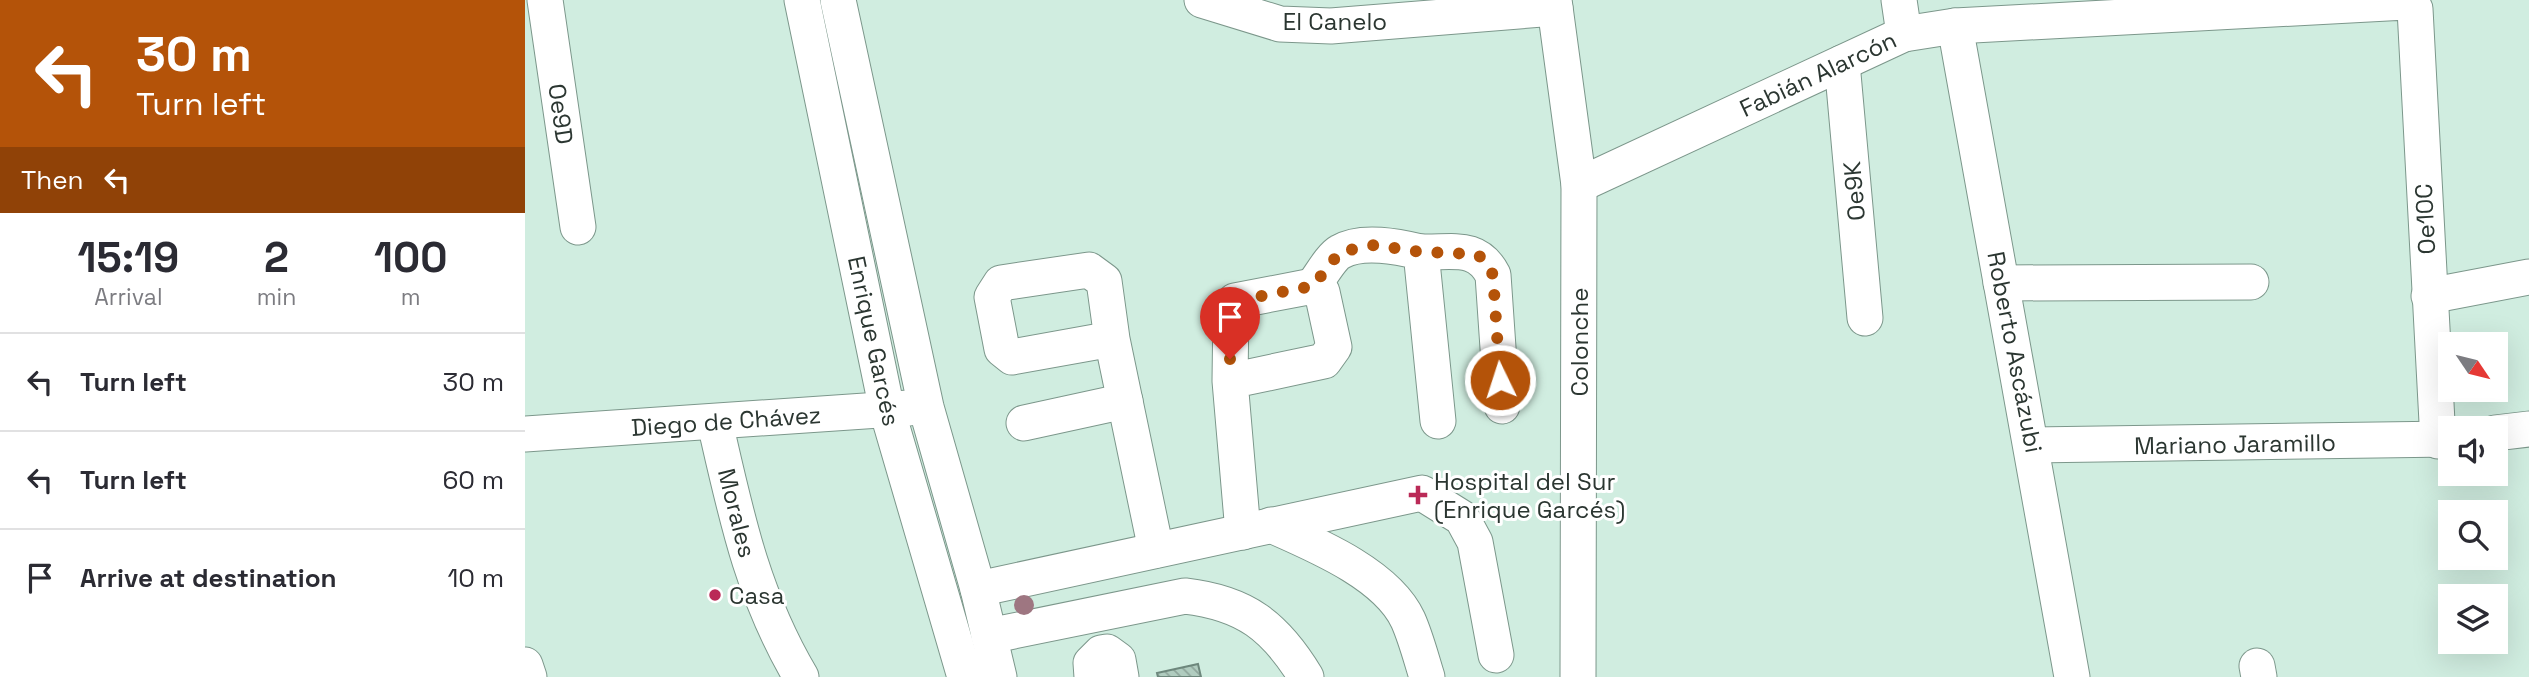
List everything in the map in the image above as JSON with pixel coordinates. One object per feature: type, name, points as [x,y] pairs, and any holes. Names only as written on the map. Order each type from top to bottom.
[{"type":"street","name":"Oe9D","points":[[545,0],[578,228]]},
{"type":"street","name":"Enrique Garcés","points":[[802,0],[887,410],[965,677]]},
{"type":"street","name":"Enrique Garcés","points":[[838,0],[926,407],[978,589],[999,677]]},
{"type":"street","name":"El Canelo","points":[[1202,0],[1280,24],[1328,13],[1555,4]]},
{"type":"street","name":"Fabián Alarcón","points":[[1579,186],[1842,63],[1902,17],[1955,26],[2355,2],[2406,2]]},
{"type":"street","name":"Oe10C","points":[[2406,2],[2415,9],[2429,296],[2442,416]]},
{"type":"street","name":"Colonche","points":[[1555,4],[1579,186],[1578,677]]},
{"type":"street","name":"Roberto Ascázubi","points":[[1955,26],[2072,677]]},
{"type":"street","name":"Oe9K","points":[[1842,63],[1865,318]]},
{"type":"street","points":[[1257,528],[1230,381],[1229,314],[1235,301],[1313,286],[1340,252],[1375,245],[1421,252],[1476,254],[1485,260],[1493,275],[1502,407]]},
{"type":"street","points":[[1421,252],[1439,421]]},
{"type":"street","points":[[2429,296],[2529,277]]},
{"type":"street","points":[[2001,283],[2251,282]]},
{"type":"street","points":[[1230,381],[1324,361],[1330,355],[1334,347],[1322,292],[1313,286]]},
{"type":"street","points":[[1112,339],[1125,401],[1143,553],[1141,604]]},
{"type":"street","points":[[1024,423],[1125,401]]},
{"type":"street","name":"Diego de Chávez","points":[[525,434],[926,407]]},
{"type":"street","name":"Morales","points":[[715,423],[745,553],[763,601],[801,677]]},
{"type":"street","points":[[2508,431],[2529,429]]},
{"type":"street","name":"Mariano Jaramillo","points":[[2032,445],[2438,440]]},
{"type":"street","points":[[978,589],[1422,493],[1462,518],[1475,542],[1496,655]]},
{"type":"street","points":[[1257,528],[1333,552],[1376,582],[1407,618],[1427,677]]},
{"type":"street","points":[[989,636],[1185,596],[1214,599],[1238,608],[1267,627],[1289,648],[1306,677]]},
{"type":"street","points":[[1092,677],[1091,663],[1095,657],[1107,652],[1118,660],[1121,677]]},
{"type":"street","points":[[525,666],[529,677]]},
{"type":"building","points":[[1198,664],[1201,677],[1158,677],[1157,673]]},
{"type":"place","name":"Hospital del Sur (Enrique Garcés)","points":[[1418,495]]},
{"type":"place","name":"Casa","points":[[715,595]]},
{"type":"route","points":[[1230,359],[1229,314],[1235,301],[1313,286],[1340,252],[1375,245],[1394,246],[1421,252],[1476,254],[1485,260],[1493,275],[1500,380]]}]
